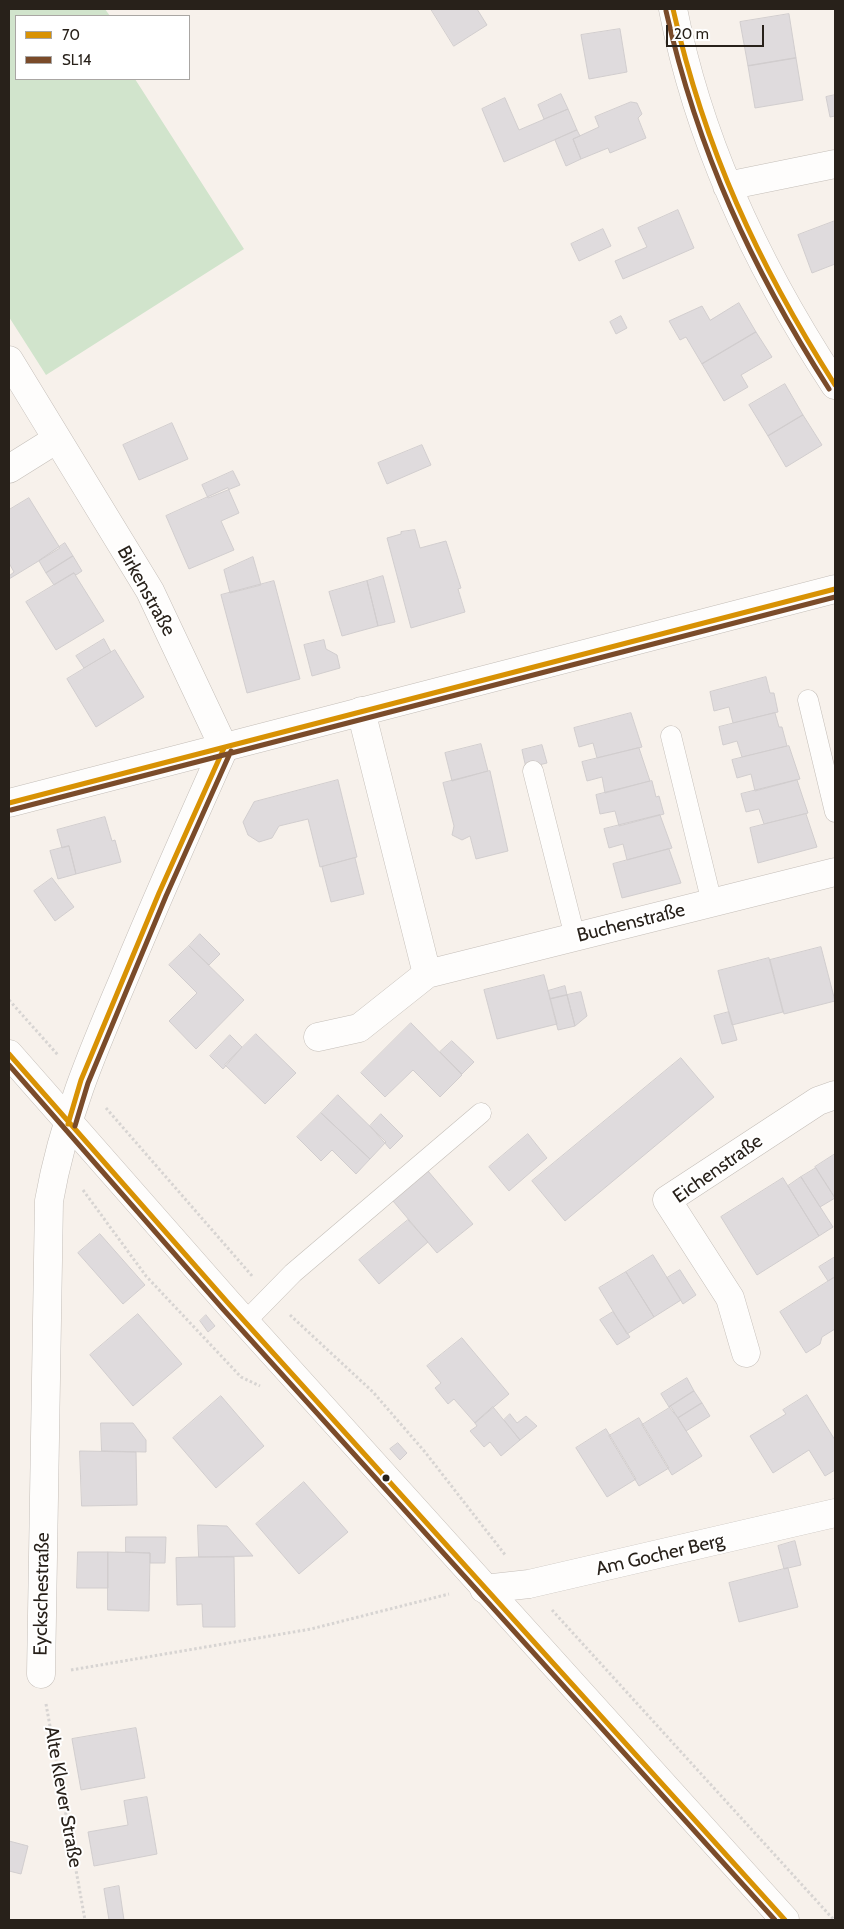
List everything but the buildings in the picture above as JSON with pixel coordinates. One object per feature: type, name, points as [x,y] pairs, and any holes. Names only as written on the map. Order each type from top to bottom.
[{"type":"street","points":[[673,9],[683,62],[727,186],[763,261],[835,385]]},
{"type":"street","points":[[727,186],[835,164]]},
{"type":"street","name":"Birkenstraße","points":[[9,360],[150,591],[224,748]]},
{"type":"street","points":[[9,469],[57,439]]},
{"type":"street","points":[[9,802],[835,589]]},
{"type":"street","points":[[361,711],[428,974]]},
{"type":"street","name":"Eyckschestraße","points":[[40,1674],[49,1201],[57,1156],[81,1080],[159,893],[224,748]]},
{"type":"street","name":"Buchenstraße","points":[[318,1037],[359,1028],[428,974],[835,872]]},
{"type":"street","points":[[9,1054],[68,1124],[484,1589],[785,1920]]},
{"type":"street","name":"Eichenstraße","points":[[746,1353],[730,1298],[667,1200],[818,1101],[835,1095]]},
{"type":"street","name":"Am Gocher Berg","points":[[484,1589],[529,1584],[835,1513]]},
{"type":"lane","points":[[808,700],[835,812]]},
{"type":"lane","points":[[670,736],[712,903]]},
{"type":"lane","points":[[534,771],[575,937]]},
{"type":"lane","points":[[245,1322],[293,1273],[481,1113]]},
{"type":"path","points":[[57,1156],[146,1276],[241,1377],[268,1390]]},
{"type":"path","points":[[529,1584],[834,1920]]},
{"type":"path","points":[[444,1589],[449,1594]]},
{"type":"path","name":"Eyckschestraße","points":[[40,1674],[311,1629],[449,1594],[484,1589]]},
{"type":"path","name":"Alte Klever Straße","points":[[40,1674],[85,1920]]},
{"type":"green space","points":[[9,9],[105,9],[109,15],[15,15],[15,80],[136,80],[244,249],[46,375],[9,317]]},
{"type":"transit line","name":"70","points":[[673,9],[701,110],[737,204],[758,250],[782,295],[835,385]]},
{"type":"transit line","name":"SL14","points":[[666,11],[694,112],[730,207],[775,298],[829,389]]},
{"type":"transit line","name":"70","points":[[9,803],[835,589]]},
{"type":"transit line","name":"SL14","points":[[11,810],[835,597]]},
{"type":"transit line","name":"70","points":[[68,1124],[81,1080],[159,893],[224,748]]},
{"type":"transit line","name":"SL14","points":[[75,1126],[88,1083],[166,896],[231,751]]},
{"type":"transit line","name":"70","points":[[9,1054],[228,1303],[785,1920]]},
{"type":"transit line","name":"SL14","points":[[9,1065],[222,1308],[775,1920]]}]
